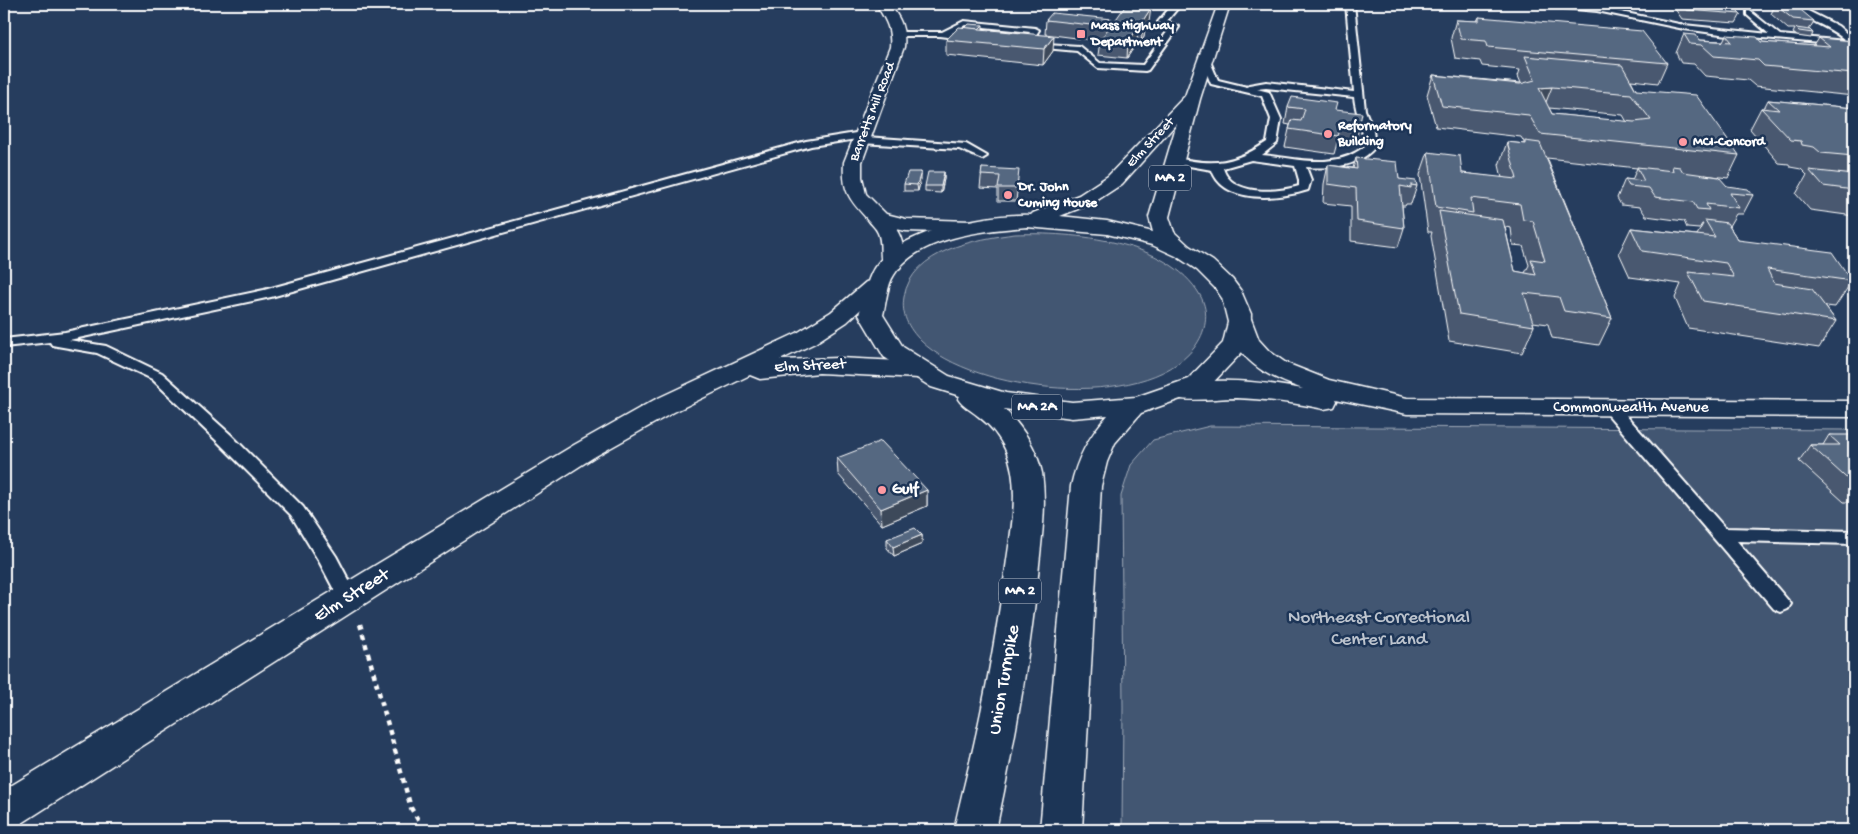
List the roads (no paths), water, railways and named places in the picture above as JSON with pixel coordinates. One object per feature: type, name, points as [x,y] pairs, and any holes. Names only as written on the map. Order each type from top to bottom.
[{"type":"main road","points":[[882,4],[896,21],[898,34]]},
{"type":"main road","name":"Elm Street","points":[[1181,250],[1164,234],[1159,217],[1192,99],[1224,5]]},
{"type":"main road","name":"Barretts Mill Road","points":[[892,262],[890,240],[887,231],[857,198],[852,182],[853,162],[895,56],[898,34]]},
{"type":"main road","name":"Elm Street","points":[[1027,221],[1068,207],[1101,190],[1129,166],[1192,99]]},
{"type":"main road","points":[[877,218],[906,225],[971,227]]},
{"type":"main road","points":[[1027,221],[1060,222],[1109,228],[1132,233],[1181,250]]},
{"type":"main road","name":"MA 2","points":[[932,377],[903,361],[890,350],[879,336],[872,322],[870,306],[874,287],[892,262],[930,239],[971,227],[1027,221]]},
{"type":"main road","name":"MA 2","points":[[1181,250],[1194,257],[1218,276],[1236,301],[1240,316]]},
{"type":"main road","name":"Elm Street","points":[[4,812],[629,424],[824,328],[839,318],[874,287]]},
{"type":"main road","points":[[1061,830],[1086,486],[1089,469],[1099,442],[1109,429],[1131,408],[1158,402],[1184,392],[1213,373],[1227,359],[1240,331],[1240,316]]},
{"type":"main road","name":"Commonwealth Avenue","points":[[1240,316],[1247,341],[1258,353],[1295,377],[1347,394],[1407,406],[1854,409]]},
{"type":"main road","name":"Elm Street","points":[[703,388],[758,371],[803,364],[932,377]]},
{"type":"main road","name":"MA 2A","points":[[932,377],[984,397],[1016,405],[1080,410],[1131,408]]},
{"type":"main road","name":"Union Turnpike","points":[[932,377],[979,403],[992,413],[1014,437],[1024,461],[1028,490],[1027,526],[1011,646],[987,779],[975,830]]},
{"type":"main road","name":"Commonwealth Avenue","points":[[1184,392],[1217,389],[1253,390],[1296,395],[1362,409],[1384,411],[1407,406]]},
{"type":"lane","points":[[1016,43],[1079,48],[1098,65],[1145,68],[1175,27],[1162,22],[1177,4]]},
{"type":"lane","points":[[1191,4],[1224,5]]},
{"type":"lane","points":[[1176,161],[1217,167],[1233,160],[1251,157],[1320,165],[1344,161],[1363,155],[1370,147],[1368,130],[1360,110],[1350,4]]},
{"type":"lane","points":[[1541,4],[1596,9],[1684,27],[1778,38],[1854,44]]},
{"type":"lane","points":[[1794,4],[1792,4],[1803,14],[1827,23],[1843,33],[1854,44]]},
{"type":"lane","points":[[1750,14],[1778,38]]},
{"type":"lane","points":[[943,35],[964,23],[1035,30],[1026,44]]},
{"type":"lane","points":[[898,34],[943,35],[979,39]]},
{"type":"lane","points":[[1205,59],[1214,82],[1266,94],[1276,119],[1272,143],[1251,157]]},
{"type":"lane","points":[[1242,89],[1266,85],[1359,96]]},
{"type":"lane","points":[[4,343],[65,336],[266,294],[810,143],[862,137],[966,147],[982,156]]},
{"type":"lane","points":[[1217,167],[1220,178],[1231,186],[1260,194],[1276,195],[1304,188],[1305,180],[1300,164]]},
{"type":"lane","points":[[4,333],[101,349],[157,376],[224,438],[297,511],[329,561],[348,598]]},
{"type":"lane","points":[[1611,408],[1781,604]]},
{"type":"lane","points":[[1719,534],[1854,538]]},
{"type":"place","name":"Mass Highway Department","points":[[1081,34]]},
{"type":"place","name":"Reformatory Building","points":[[1328,134]]},
{"type":"place","name":"MCI-Concord","points":[[1683,142]]},
{"type":"place","name":"Dr. John Cuming House","points":[[1008,195]]},
{"type":"place","name":"Gulf","points":[[882,490]]},
{"type":"park label","name":"Northeast Correctional Center Land","points":[[1379,629]]}]
